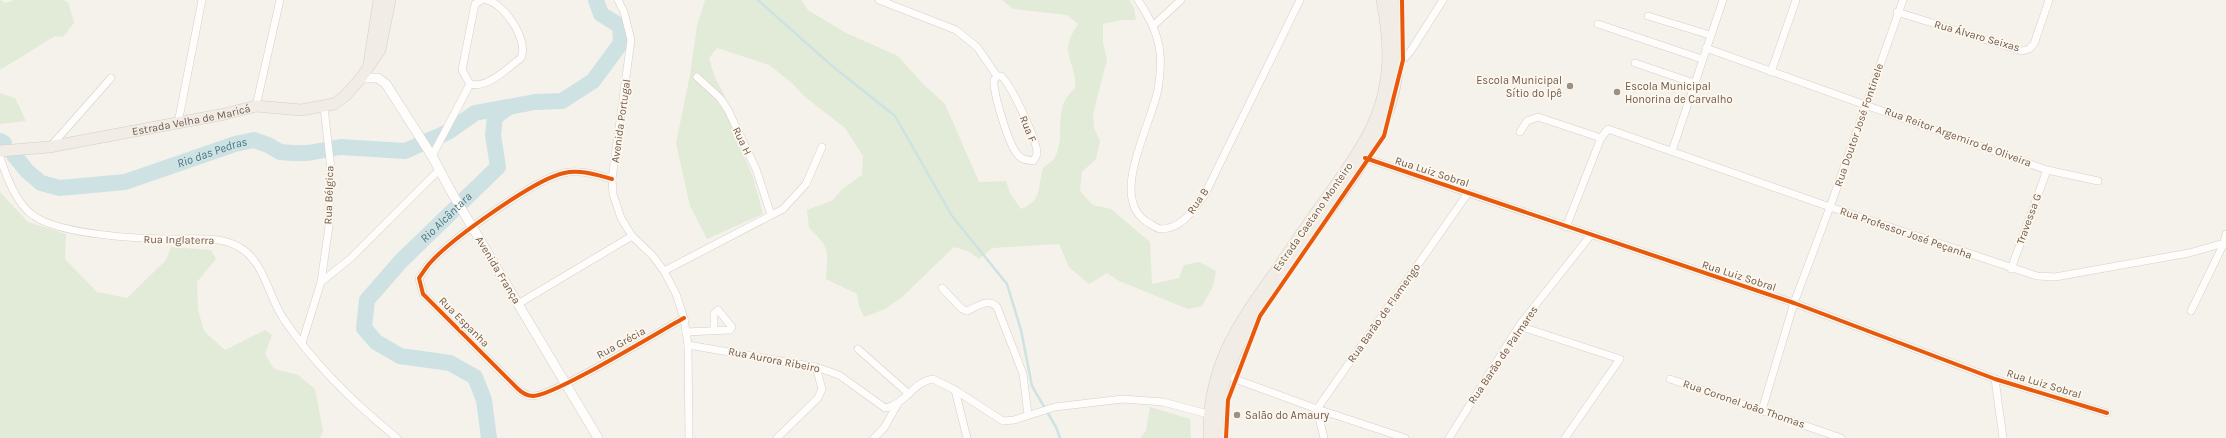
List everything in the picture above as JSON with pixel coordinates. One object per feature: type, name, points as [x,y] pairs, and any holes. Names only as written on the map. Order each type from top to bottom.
[{"type":"main road","name":"Estrada Velha de Maricá","points":[[368,69],[379,0]]},
{"type":"main road","name":"Estrada Velha de Maricá","points":[[0,151],[50,147],[178,123],[256,106],[301,110],[334,104],[345,96],[361,78],[368,69],[383,42],[390,0]]},
{"type":"main road","name":"Estrada Caetano Monteiro","points":[[1209,438],[1208,414],[1210,396],[1220,363],[1239,323],[1342,175],[1364,142],[1375,121],[1388,67],[1389,42],[1382,0]]},
{"type":"main road","name":"Estrada Caetano Monteiro","points":[[1219,438],[1221,398],[1228,374],[1252,321],[1365,158],[1377,138],[1392,101],[1398,65],[1398,34],[1393,0]]},
{"type":"street","points":[[178,123],[202,0]]},
{"type":"street","points":[[256,106],[280,0]]},
{"type":"street","points":[[482,0],[475,4],[462,70],[470,84],[478,86],[487,83],[521,58],[524,52],[524,46],[514,25],[504,11],[496,4],[487,0]]},
{"type":"street","name":"Avenida Portugal","points":[[618,0],[624,12],[631,40],[612,179],[613,194],[621,218],[632,236],[652,255],[664,271],[676,294],[684,318],[688,345],[688,438]]},
{"type":"street","name":"Rua F","points":[[879,0],[956,30],[977,47],[997,76],[1001,76],[1011,87],[1031,133],[1037,152],[1036,157],[1033,160],[1026,160],[1018,155],[1012,146],[995,90],[994,80],[997,76]]},
{"type":"street","points":[[1138,0],[1154,24],[1181,0]]},
{"type":"street","name":"Rua B","points":[[1154,24],[1160,53],[1158,89],[1130,182],[1131,203],[1142,218],[1158,229],[1171,228],[1187,218],[1204,196],[1300,0]]},
{"type":"street","points":[[1398,65],[1410,52],[1443,0]]},
{"type":"street","points":[[1672,151],[1723,0]]},
{"type":"street","points":[[1771,72],[1796,0]]},
{"type":"street","name":"Rua Doutor José Fontinele","points":[[1762,410],[1794,303],[1830,207],[1897,12],[1903,0]]},
{"type":"street","name":"Rua Álvaro Seixas","points":[[1897,12],[2022,51],[2029,49],[2034,44],[2049,0]]},
{"type":"street","points":[[1648,16],[1710,35]]},
{"type":"street","points":[[1598,24],[1702,59]]},
{"type":"street","name":"Rua Reitor Argemiro de Oliveira","points":[[1706,48],[2047,170],[2098,181]]},
{"type":"street","points":[[1635,63],[1694,83]]},
{"type":"street","name":"Rua H","points":[[697,77],[720,98],[728,110],[758,174],[772,215]]},
{"type":"street","points":[[50,147],[111,78]]},
{"type":"street","name":"Avenida França","points":[[361,78],[378,78],[386,84],[432,156],[472,227],[598,438]]},
{"type":"street","points":[[432,156],[470,84]]},
{"type":"street","name":"Rua Bélgica","points":[[302,342],[321,282],[329,226],[331,169],[324,107]]},
{"type":"street","points":[[1520,132],[1527,121],[1538,117],[1600,138],[1566,227]]},
{"type":"street","name":"Rua Professor José Peçanha","points":[[1600,138],[1608,129],[1613,130],[1830,207],[2011,269],[2037,276],[2055,277],[2189,253],[2224,243]]},
{"type":"street","points":[[664,271],[783,209],[793,200],[806,184],[822,147]]},
{"type":"street","name":"Rua Inglaterra","points":[[0,157],[7,178],[19,199],[34,216],[56,225],[139,239],[218,240],[238,246],[251,255],[261,271],[282,317],[362,410],[397,438]]},
{"type":"street","name":"Rua Luiz Sobral","points":[[1365,158],[1590,236],[1794,303],[1995,379],[2107,413]]},
{"type":"street","points":[[321,282],[351,258],[439,170]]},
{"type":"street","name":"Travessa G","points":[[2011,269],[2047,170]]},
{"type":"street","name":"Rua Espanha","points":[[566,383],[541,395],[532,396],[523,393],[423,294],[419,278],[430,262],[472,227],[545,180],[564,173],[582,172],[612,179]]},
{"type":"street","name":"Rua Barão de Flamengo","points":[[1317,409],[1468,193]]},
{"type":"street","points":[[2192,311],[2224,243],[2226,234]]},
{"type":"street","points":[[518,304],[632,236]]},
{"type":"street","name":"Rua Barão de Palmares","points":[[1449,438],[1519,326],[1590,236]]},
{"type":"street","points":[[942,288],[962,309],[967,311],[988,302],[993,303],[997,307],[1023,374],[1028,415]]},
{"type":"street","name":"Rua Grécia","points":[[566,383],[684,318]]},
{"type":"street","points":[[1519,326],[1620,359],[1565,438]]},
{"type":"street","points":[[686,332],[714,330]]},
{"type":"street","name":"Rua Aurora Ribeiro","points":[[688,345],[816,367],[839,375],[885,408],[896,405]]},
{"type":"street","points":[[858,349],[909,394]]},
{"type":"street","points":[[1220,363],[1228,374],[1235,379],[1317,409],[1405,438]]},
{"type":"street","points":[[777,438],[818,398],[822,389],[816,367]]},
{"type":"street","name":"Rua Coronel João Thomas","points":[[1670,378],[1762,410],[1818,434],[1841,438]]},
{"type":"street","points":[[874,438],[884,428],[896,405],[925,381],[933,379],[955,390],[1003,421],[1014,420],[1055,407],[1124,399],[1164,402],[1208,414]]},
{"type":"street","points":[[1995,379],[2004,438]]},
{"type":"street","points":[[955,390],[967,438]]},
{"type":"street","points":[[1317,409],[1324,438]]},
{"type":"green space","points":[[0,0],[6,3],[14,0],[63,0],[68,2],[74,23],[63,37],[55,36],[0,70]]},
{"type":"green space","points":[[705,0],[801,0],[808,10],[846,33],[898,56],[923,84],[945,104],[979,182],[1006,181],[1010,193],[1021,209],[1033,202],[1038,193],[1043,169],[1054,159],[1058,150],[1063,105],[1067,96],[1075,88],[1075,77],[1068,53],[1068,45],[1070,38],[1078,24],[1067,15],[1013,9],[1002,0],[1129,0],[1134,8],[1136,20],[1121,20],[1103,24],[1103,42],[1107,60],[1093,114],[1094,128],[1100,141],[1096,159],[1082,172],[1080,191],[1093,205],[1111,209],[1150,242],[1152,284],[1179,278],[1184,265],[1199,262],[1216,271],[1213,286],[1202,306],[1188,309],[1119,281],[1107,273],[1089,284],[1069,267],[1059,244],[992,248],[979,259],[968,251],[954,247],[901,298],[885,309],[864,317],[859,306],[857,294],[826,279],[826,250],[821,240],[809,228],[807,210],[833,200],[842,189],[862,175],[863,156],[845,128],[805,97],[791,82],[769,65],[717,48],[709,58],[715,78],[723,92],[738,142],[753,177],[763,214],[707,239],[690,206],[676,143],[690,75],[697,26]]},
{"type":"green space","points":[[0,93],[15,98],[26,121],[0,124]]},
{"type":"green space","points":[[0,192],[28,222],[66,234],[65,259],[97,292],[127,298],[166,260],[171,247],[211,250],[216,259],[197,282],[198,310],[204,331],[225,350],[265,330],[272,335],[265,354],[274,369],[298,375],[315,389],[323,431],[320,438],[0,438]]},
{"type":"green space","points":[[1150,407],[1190,419],[1191,438],[1140,438],[1146,431]]},
{"type":"waterway","name":"Rio Alcântara","points":[[489,438],[484,400],[475,377],[450,363],[400,356],[376,342],[364,328],[367,300],[401,261],[498,167],[493,135],[495,117],[509,107],[535,102],[562,101],[593,81],[621,43],[620,26],[601,14],[596,0]]},
{"type":"waterway","points":[[758,0],[831,65],[895,116],[952,216],[1007,284],[1021,330],[1032,386],[1056,427],[1060,438]]},
{"type":"waterway","name":"Rio das Pedras","points":[[14,155],[27,171],[41,183],[60,188],[125,182],[235,144],[254,140],[268,145],[280,152],[293,153],[308,153],[341,147],[405,151],[448,132],[475,113],[507,107]]},
{"type":"waterway","name":"Rio das Pedras","points":[[0,141],[4,143]]},
{"type":"cycle path","points":[[1226,438],[1228,400],[1260,316],[1384,136],[1403,60],[1402,0]]},
{"type":"cycle path","points":[[1365,158],[1794,303],[1995,379],[2107,413]]},
{"type":"cycle path","points":[[612,179],[582,172],[564,173],[534,186],[514,198],[455,240],[427,266],[419,278],[423,294],[520,391],[531,396],[544,393],[583,375],[684,318]]},
{"type":"place","name":"Escola Municipal Sítio do Ipê","points":[[1570,86]]},
{"type":"place","name":"Escola Municipal Honorina de Carvalho","points":[[1617,92]]},
{"type":"place","name":"Salão do Amaury","points":[[1237,415]]}]
